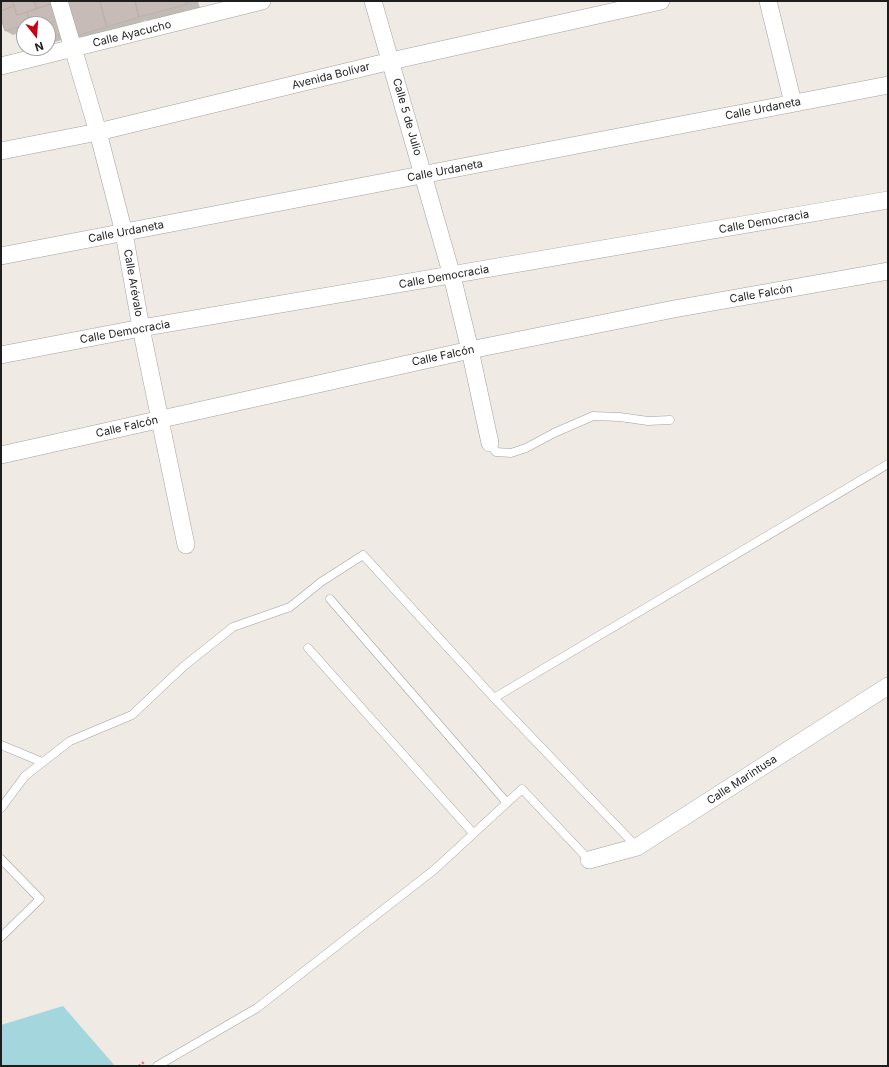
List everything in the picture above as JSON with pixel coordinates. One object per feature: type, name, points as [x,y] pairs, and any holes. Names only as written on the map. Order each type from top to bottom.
[{"type":"street","name":"Calle Arévalo","points":[[59,1],[98,132],[124,233],[141,328],[186,545]]},
{"type":"street","name":"Calle Ayacucho","points":[[1,66],[262,1]]},
{"type":"street","name":"Calle 5 de Julio","points":[[373,1],[452,276],[490,443]]},
{"type":"street","name":"Avenida Bolívar","points":[[1,151],[98,132],[391,61],[661,1]]},
{"type":"street","points":[[768,1],[793,103]]},
{"type":"street","name":"Calle Urdaneta","points":[[1,256],[423,176],[888,85]]},
{"type":"street","name":"Calle Democracia","points":[[1,355],[141,328],[452,276],[888,200]]},
{"type":"street","name":"Calle Falcón","points":[[1,455],[470,350],[674,309],[888,272]]},
{"type":"street","name":"Calle Marintusa","points":[[589,860],[637,847],[888,686]]},
{"type":"lane","points":[[490,443],[496,452],[511,453],[526,448],[554,433],[593,416],[620,417],[648,421],[670,420]]},
{"type":"lane","points":[[494,698],[888,464]]},
{"type":"lane","points":[[1,808],[25,776],[42,762],[70,741],[132,715],[184,666],[233,627],[290,607],[321,582],[363,555],[494,698],[637,847]]},
{"type":"lane","points":[[330,599],[507,803]]},
{"type":"lane","points":[[308,648],[473,833]]},
{"type":"lane","points":[[1,745],[42,762]]},
{"type":"lane","points":[[157,1066],[257,1008],[434,870],[522,789],[589,860]]},
{"type":"lane","points":[[1,859],[40,899],[1,938]]},
{"type":"water","points":[[63,1006],[115,1066],[1,1066],[1,1025]]},
{"type":"building","points":[[1,1],[13,1],[14,6],[1,11]]},
{"type":"building","points":[[13,1],[35,1],[37,9],[17,15]]},
{"type":"building","points":[[35,1],[50,1],[51,4],[37,9]]},
{"type":"building","points":[[65,1],[100,1],[107,27],[75,36]]},
{"type":"building","points":[[100,1],[135,1],[139,17],[107,27]]},
{"type":"building","points":[[135,1],[186,1],[187,4],[139,17]]},
{"type":"building","points":[[51,4],[55,16],[28,16],[27,12]]},
{"type":"building","points":[[14,6],[17,15],[27,12],[28,16],[16,16],[16,28],[5,31],[1,18],[1,11]]},
{"type":"building","points":[[56,19],[61,34],[56,36]]}]
